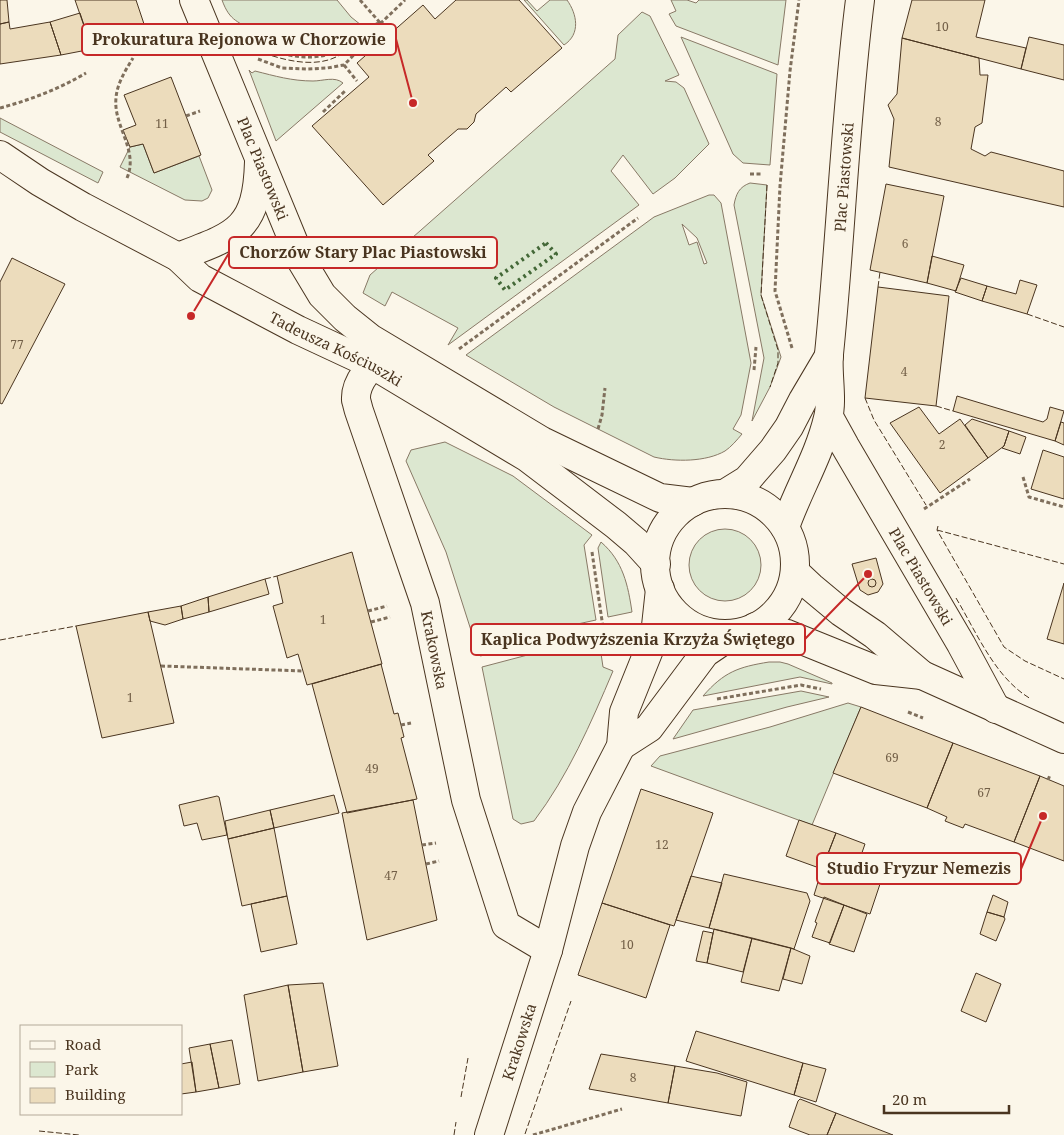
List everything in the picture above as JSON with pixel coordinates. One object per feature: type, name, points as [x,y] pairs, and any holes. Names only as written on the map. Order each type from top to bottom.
[{"type":"street","name":"Plac Piastowski","points":[[194,0],[301,260],[322,295],[345,318],[370,338],[403,356]]},
{"type":"street","name":"Plac Piastowski","points":[[785,527],[814,460],[829,417],[829,356],[847,124],[860,0]]},
{"type":"street","name":"Tadeusza Kościuszki","points":[[0,155],[40,182],[83,207],[178,257],[200,278],[298,330],[373,365],[528,458],[636,542],[658,577]]},
{"type":"street","points":[[178,257],[222,239],[237,229],[247,218],[254,204],[258,183],[259,159]]},
{"type":"street","points":[[373,365],[383,359],[403,356]]},
{"type":"street","name":"Tadeusza Kościuszki","points":[[403,356],[542,441],[660,498],[693,502]]},
{"type":"street","name":"Plac Piastowski","points":[[726,493],[747,480],[773,450],[789,427],[829,356]]},
{"type":"street","name":"Krakowska","points":[[373,365],[366,372],[356,398],[425,603],[466,800],[506,924],[548,950]]},
{"type":"street","name":"Plac Piastowski","points":[[829,417],[844,446],[962,644],[996,709]]},
{"type":"street","points":[[621,746],[649,728],[705,653],[744,630],[775,614],[788,595],[795,572],[794,549],[785,527],[770,509],[750,498],[726,493],[704,497],[683,508],[670,521],[661,536],[656,554],[658,577],[670,606],[682,619],[697,628],[715,633],[744,630],[787,634],[876,670],[922,675]]},
{"type":"street","points":[[795,572],[841,612],[875,635],[922,675],[1064,739]]},
{"type":"street","name":"Krakowska","points":[[489,1135],[548,950],[575,846],[587,812],[621,746],[624,712],[656,634],[658,577]]},
{"type":"path","points":[[360,0],[390,34]]},
{"type":"path","points":[[252,56],[282,68],[308,69],[344,65],[371,38],[381,23],[405,0]]},
{"type":"path","points":[[794,358],[775,291],[781,180],[790,71],[799,0]]},
{"type":"path","points":[[245,53],[260,46],[288,56],[321,55],[336,52],[365,27],[381,23]]},
{"type":"path","points":[[127,178],[130,172],[129,148],[118,119],[116,98],[124,72],[133,58]]},
{"type":"path","points":[[344,65],[358,81]]},
{"type":"path","points":[[0,108],[26,101],[86,73]]},
{"type":"path","points":[[323,112],[345,91]]},
{"type":"path","points":[[186,116],[200,111]]},
{"type":"path","points":[[750,174],[762,174]]},
{"type":"path","points":[[457,350],[638,218]]},
{"type":"path","points":[[754,370],[756,347]]},
{"type":"path","points":[[598,428],[602,415],[605,388]]},
{"type":"path","points":[[1023,477],[1029,497],[1064,507]]},
{"type":"path","points":[[927,507],[970,479]]},
{"type":"path","points":[[592,546],[608,662]]},
{"type":"path","points":[[368,611],[387,606]]},
{"type":"path","points":[[371,622],[390,617]]},
{"type":"path","points":[[480,655],[598,630]]},
{"type":"path","points":[[161,666],[303,671]]},
{"type":"path","points":[[708,701],[801,685],[831,690]]},
{"type":"path","points":[[401,725],[410,723]]},
{"type":"path","points":[[1048,780],[1050,775]]},
{"type":"path","points":[[422,845],[436,843]]},
{"type":"path","points":[[426,864],[440,861]]},
{"type":"path","points":[[532,1135],[622,1109]]},
{"type":"green space","points":[[222,0],[337,0],[351,17],[361,25],[339,47],[315,53],[298,52],[273,43],[235,20],[228,13]]},
{"type":"green space","points":[[524,0],[527,0],[537,11],[550,0],[567,0],[575,17],[576,24],[573,35],[564,45]]},
{"type":"green space","points":[[671,0],[687,0],[696,3],[699,0],[786,0],[778,65],[676,26],[669,14],[676,11]]},
{"type":"green space","points":[[642,12],[650,16],[679,75],[665,81],[676,82],[684,88],[709,144],[675,178],[653,194],[623,155],[611,171],[639,205],[448,345],[458,328],[392,292],[385,306],[363,293],[370,275],[615,59],[618,35]]},
{"type":"green space","points":[[681,37],[777,74],[770,165],[743,163],[733,154]]},
{"type":"green space","points":[[249,70],[252,73],[255,71],[305,81],[333,79],[343,83],[276,141]]},
{"type":"green space","points":[[0,118],[103,172],[98,183],[0,132]]},
{"type":"green space","points":[[143,144],[154,173],[199,156],[212,190],[208,198],[202,201],[185,200],[120,167],[130,147]]},
{"type":"green space","points":[[750,183],[767,185],[761,295],[781,357],[770,387],[752,421],[764,358],[734,205],[739,191]]},
{"type":"green space","points":[[709,195],[714,195],[721,203],[751,363],[741,415],[733,429],[742,434],[725,451],[700,459],[671,460],[654,457],[554,407],[466,355],[654,217]],"holes":[[[682,224],[697,238],[707,263],[704,264],[697,242],[689,245]]]},
{"type":"green space","points":[[445,442],[513,476],[592,535],[584,545],[596,620],[476,646],[446,552],[406,461],[411,450]]},
{"type":"green space","points":[[732,529],[751,539],[759,551],[761,565],[759,579],[751,591],[739,599],[718,601],[699,591],[691,579],[689,558],[699,539],[711,531]]},
{"type":"green space","points":[[601,542],[615,557],[623,574],[629,592],[632,612],[608,617],[598,548]]},
{"type":"green space","points":[[599,640],[603,667],[613,671],[587,729],[558,786],[534,821],[521,824],[513,819],[482,667],[558,647]]},
{"type":"green space","points":[[769,662],[788,664],[832,684],[800,677],[703,696],[718,681],[732,672]]},
{"type":"green space","points":[[801,691],[829,697],[673,739],[693,710]]},
{"type":"green space","points":[[848,703],[861,707],[812,825],[651,766],[660,756],[770,727]]},
{"type":"building","points":[[0,0],[7,0],[9,22],[0,24]]},
{"type":"building","points":[[75,0],[136,0],[146,30],[92,49]]},
{"type":"building","points":[[456,0],[519,0],[562,48],[511,92],[506,87],[476,114],[474,122],[467,129],[458,129],[428,155],[434,161],[383,205],[312,126],[369,77],[357,63],[423,5],[435,19]]},
{"type":"building","points":[[912,0],[985,0],[976,37],[1026,48],[1021,69],[902,38]]},
{"type":"building","points":[[80,13],[92,49],[61,55],[50,22]]},
{"type":"building","points":[[9,22],[10,29],[50,22],[61,55],[0,64],[0,24]]},
{"type":"building","points":[[1029,37],[1064,45],[1064,80],[1021,69]]},
{"type":"building","points":[[902,38],[979,58],[980,75],[988,75],[982,123],[975,127],[971,149],[985,156],[991,152],[1064,171],[1064,207],[889,167],[894,119],[888,105],[897,94]]},
{"type":"building","points":[[171,77],[201,155],[154,173],[143,144],[130,147],[123,130],[136,125],[124,95]]},
{"type":"building","points":[[886,184],[944,196],[927,283],[870,270]]},
{"type":"building","points":[[932,256],[964,265],[956,291],[927,283]]},
{"type":"building","points":[[12,258],[65,284],[2,404],[0,403],[0,282]]},
{"type":"building","points":[[961,278],[987,286],[982,301],[955,292]]},
{"type":"building","points":[[1020,280],[1037,285],[1027,314],[982,301],[987,286],[1016,294]]},
{"type":"building","points":[[878,287],[949,296],[936,406],[865,398]]},
{"type":"building","points":[[957,396],[1043,422],[1047,419],[1050,407],[1064,411],[1055,441],[953,411]]},
{"type":"building","points":[[919,407],[939,434],[960,419],[988,458],[940,493],[890,423]]},
{"type":"building","points":[[972,419],[1009,431],[1004,446],[988,458],[965,425]]},
{"type":"building","points":[[1061,422],[1064,423],[1064,445],[1055,441]]},
{"type":"building","points":[[1009,431],[1026,437],[1020,454],[1002,448]]},
{"type":"building","points":[[1043,450],[1064,457],[1064,499],[1031,489]]},
{"type":"building","points":[[352,552],[382,664],[307,685],[298,654],[287,658],[273,606],[283,603],[277,576]]},
{"type":"building","points":[[876,558],[883,584],[878,592],[868,595],[860,590],[852,564]]},
{"type":"building","points":[[265,579],[269,594],[209,612],[208,597]]},
{"type":"building","points":[[872,579],[876,583],[872,587],[868,583]]},
{"type":"building","points":[[1064,583],[1064,644],[1047,639]]},
{"type":"building","points":[[208,597],[209,612],[183,619],[181,606]]},
{"type":"building","points":[[181,606],[183,619],[165,625],[150,621],[148,612]]},
{"type":"building","points":[[148,612],[174,723],[102,738],[76,626]]},
{"type":"building","points":[[381,664],[394,714],[398,713],[404,737],[401,738],[417,799],[347,813],[312,684]]},
{"type":"building","points":[[861,707],[953,743],[927,808],[833,773]]},
{"type":"building","points":[[953,743],[1040,776],[1014,842],[965,824],[963,828],[945,821],[947,817],[927,808]]},
{"type":"building","points":[[1040,776],[1064,786],[1064,861],[1014,842]]},
{"type":"building","points":[[641,789],[713,813],[674,926],[602,903]]},
{"type":"building","points":[[334,795],[339,813],[274,828],[270,810]]},
{"type":"building","points":[[219,797],[227,835],[202,840],[197,823],[184,826],[179,805]]},
{"type":"building","points":[[413,800],[437,920],[367,940],[342,813]]},
{"type":"building","points":[[270,810],[274,828],[228,839],[225,821]]},
{"type":"building","points":[[799,820],[836,833],[822,869],[786,856]]},
{"type":"building","points":[[274,828],[287,896],[242,906],[228,839]]},
{"type":"building","points":[[836,833],[865,844],[857,867],[883,875],[870,914],[814,895]]},
{"type":"building","points":[[724,874],[807,893],[810,901],[794,949],[709,928]]},
{"type":"building","points":[[691,876],[722,883],[709,928],[676,920]]},
{"type":"building","points":[[993,895],[1008,902],[1004,917],[987,912]]},
{"type":"building","points":[[287,896],[297,944],[261,952],[251,904]]},
{"type":"building","points":[[824,897],[844,905],[830,943],[812,937]]},
{"type":"building","points":[[602,903],[670,925],[646,998],[578,975]]},
{"type":"building","points":[[844,905],[867,914],[854,952],[829,944]]},
{"type":"building","points":[[987,912],[1004,917],[1005,919],[996,941],[980,934]]},
{"type":"building","points":[[714,929],[752,938],[743,972],[707,963]]},
{"type":"building","points":[[703,931],[713,933],[707,963],[696,961]]},
{"type":"building","points":[[752,938],[791,948],[779,991],[741,982]]},
{"type":"building","points":[[791,948],[810,956],[802,984],[783,979]]},
{"type":"building","points":[[976,973],[1001,984],[986,1022],[961,1011]]},
{"type":"building","points":[[323,983],[338,1066],[303,1072],[288,985]]},
{"type":"building","points":[[288,985],[303,1072],[258,1081],[244,995]]},
{"type":"building","points":[[696,1031],[803,1063],[794,1095],[686,1061]]},
{"type":"building","points":[[232,1040],[240,1084],[219,1088],[210,1044]]},
{"type":"building","points":[[210,1044],[219,1088],[196,1092],[189,1048]]},
{"type":"building","points":[[601,1054],[675,1066],[668,1103],[589,1089]]},
{"type":"building","points":[[192,1062],[196,1092],[182,1094],[182,1064]]},
{"type":"building","points":[[803,1063],[826,1069],[816,1102],[794,1095]]},
{"type":"building","points":[[675,1066],[717,1073],[747,1082],[741,1116],[668,1103]]},
{"type":"building","points":[[800,1099],[836,1113],[827,1135],[810,1135],[789,1127]]},
{"type":"building","points":[[836,1113],[893,1135],[827,1135]]},
{"type":"hedge","points":[[546,243],[556,254],[505,290],[496,278],[546,243]]},
{"type":"fence","points":[[256,50],[300,62],[324,61],[344,52],[367,30]]},
{"type":"fence","points":[[767,185],[761,295],[778,350],[778,363],[770,387]]},
{"type":"fence","points":[[878,287],[880,272]]},
{"type":"fence","points":[[1027,314],[1064,327]]},
{"type":"fence","points":[[865,398],[874,420],[926,505]]},
{"type":"fence","points":[[936,406],[953,411]]},
{"type":"fence","points":[[938,526],[937,530],[1004,647],[1025,661],[1064,679]]},
{"type":"fence","points":[[937,530],[1064,564]]},
{"type":"fence","points":[[265,579],[277,576]]},
{"type":"fence","points":[[956,598],[979,640],[997,667],[1018,690],[1031,699]]},
{"type":"fence","points":[[0,640],[76,626]]},
{"type":"fence","points":[[525,1134],[571,1001]]},
{"type":"fence","points":[[461,1097],[468,1058]]},
{"type":"fence","points":[[454,1135],[456,1122]]},
{"type":"fence","points":[[39,1131],[79,1135]]},
{"type":"place","name":"Prokuratura Rejonowa w Chorzowie","points":[[413,103]]},
{"type":"place","name":"Chorzów Stary Plac Piastowski","points":[[191,316]]},
{"type":"place","name":"Kaplica Podwyższenia Krzyża Świętego","points":[[868,574]]},
{"type":"place","name":"Studio Fryzur Nemezis","points":[[1043,816]]}]
